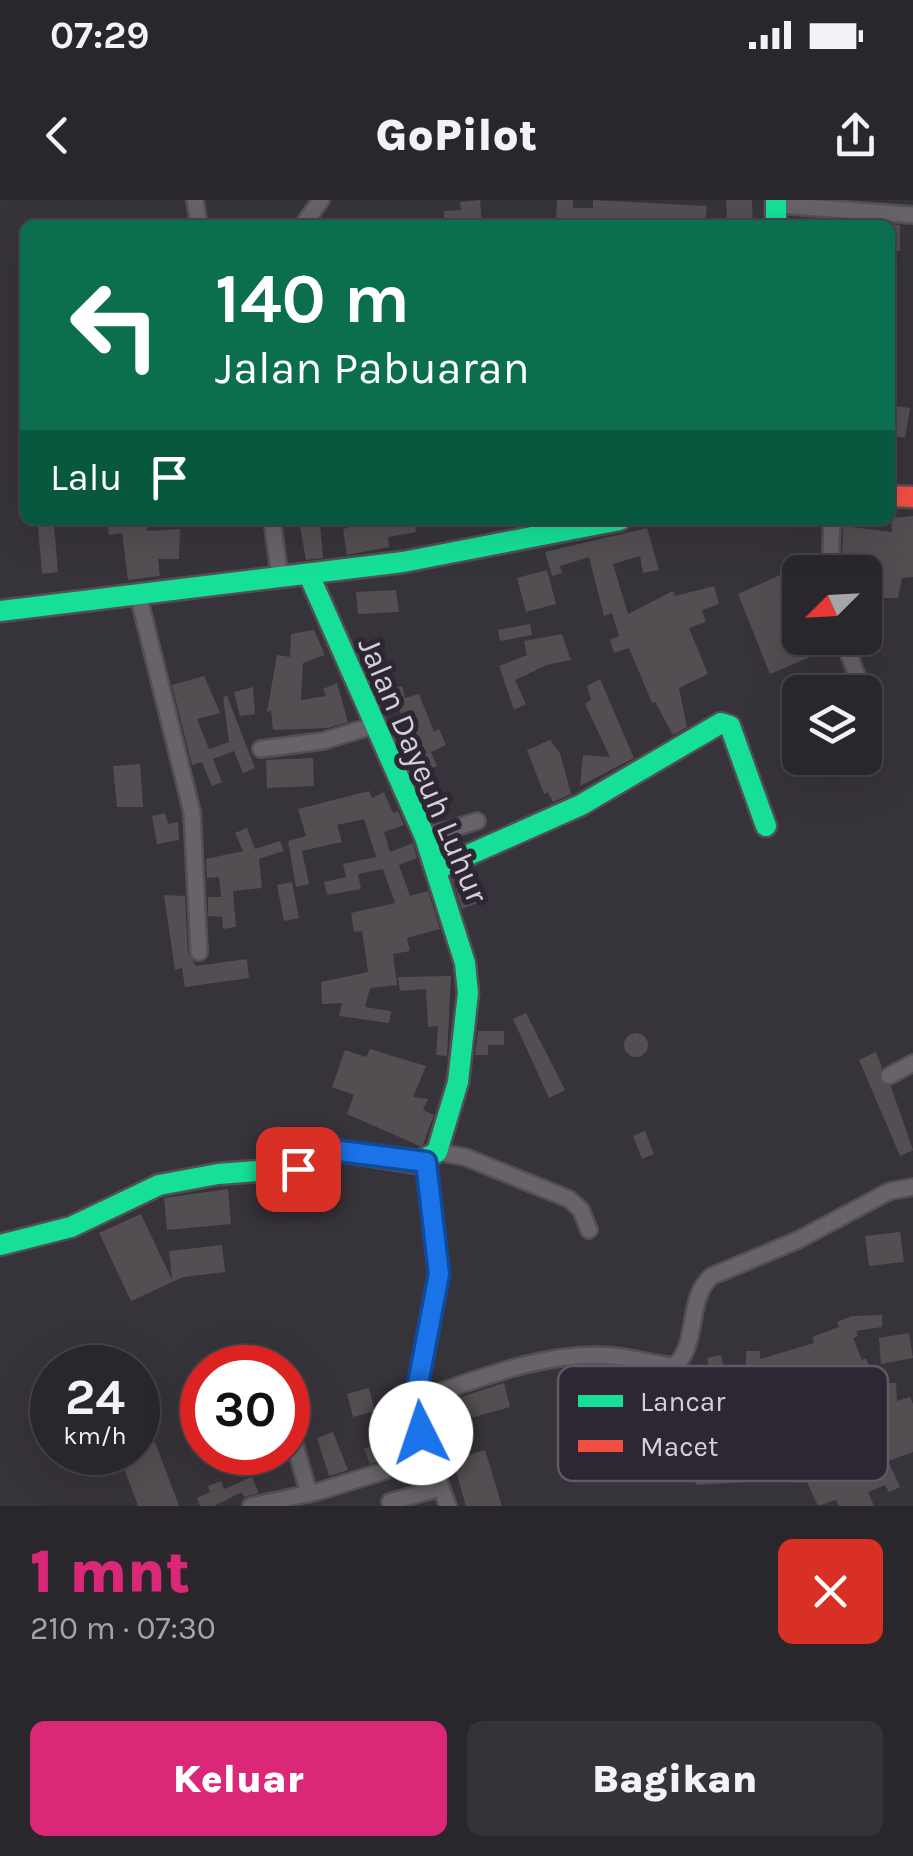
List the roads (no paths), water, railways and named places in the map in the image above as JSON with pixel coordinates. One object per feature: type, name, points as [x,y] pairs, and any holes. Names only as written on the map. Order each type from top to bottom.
[{"type":"street","points":[[776,210],[913,215]]},
{"type":"street","points":[[273,525],[280,578]]},
{"type":"street","points":[[0,611],[310,575],[592,525]]},
{"type":"street","points":[[831,555],[832,525]]},
{"type":"street","name":"Jalan Dayeuh Luhur","points":[[310,575],[372,726],[425,837],[463,950],[468,993],[458,1082],[431,1157]]},
{"type":"street","points":[[138,594],[192,812],[200,952]]},
{"type":"street","points":[[437,870],[581,805],[721,724],[730,726],[766,826]]},
{"type":"street","points":[[261,749],[323,742],[372,726]]},
{"type":"street","points":[[425,837],[476,821]]},
{"type":"street","points":[[889,1076],[913,1063]]},
{"type":"street","points":[[0,1245],[78,1224],[158,1185],[218,1174],[310,1167],[340,1151],[465,1157],[568,1199],[581,1210],[589,1230]]},
{"type":"street","points":[[431,1157],[438,1284],[417,1400],[429,1457],[448,1506]]},
{"type":"street","points":[[417,1400],[522,1366],[575,1356],[614,1356],[674,1366],[686,1350],[700,1286],[712,1276],[798,1240],[890,1191],[913,1188]]},
{"type":"street","points":[[250,1506],[304,1498],[429,1457]]},
{"type":"street","points":[[390,1502],[440,1488]]}]
